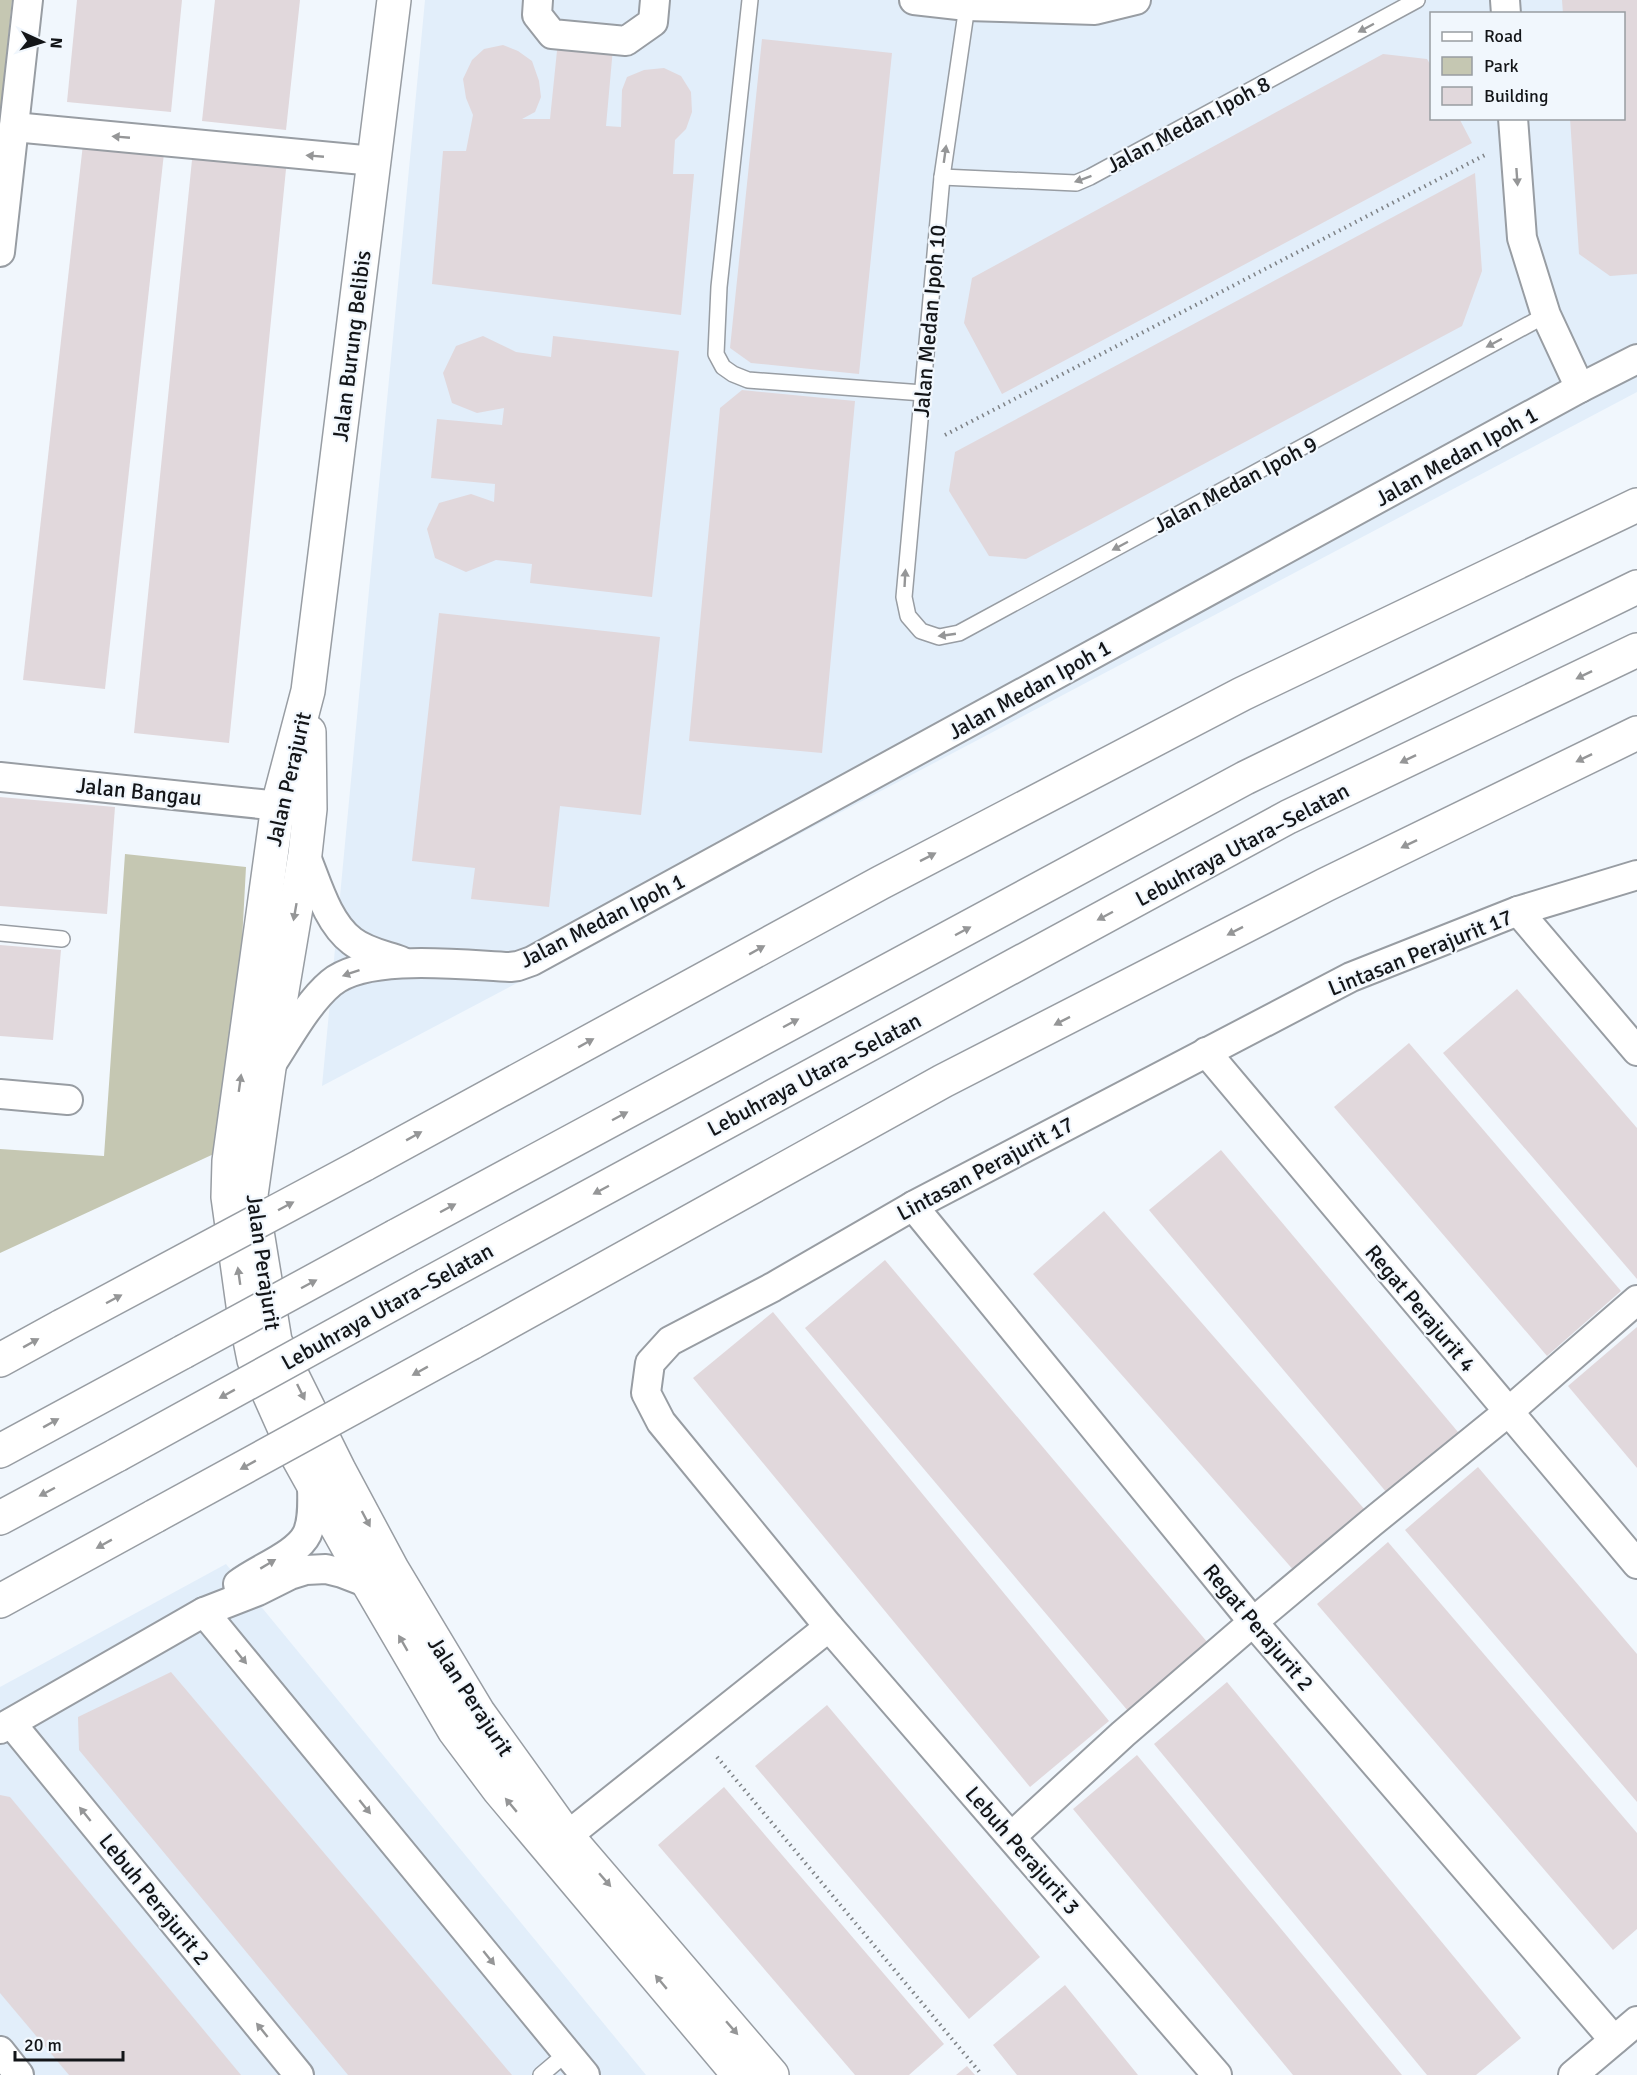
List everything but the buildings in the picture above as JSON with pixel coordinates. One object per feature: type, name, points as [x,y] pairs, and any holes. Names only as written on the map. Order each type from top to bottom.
[{"type":"main road","name":"Jalan Burung Belibis","points":[[308,691],[394,0]]},
{"type":"main road","points":[[0,1360],[880,883],[1242,694],[1637,505]]},
{"type":"main road","points":[[0,1451],[1245,778],[1637,587]]},
{"type":"main road","name":"Lebuhraya Utara–Selatan","points":[[0,1518],[1288,817],[1637,650]]},
{"type":"main road","name":"Jalan Perajurit","points":[[308,691],[278,806],[229,1161],[228,1197],[243,1305],[254,1360],[295,1452],[454,1730],[499,1790],[739,2075]]},
{"type":"main road","name":"Jalan Perajurit","points":[[308,691],[310,809],[305,854],[269,1068],[251,1195],[275,1341],[339,1470],[399,1579],[478,1712],[567,1836],[772,2075]]},
{"type":"main road","points":[[0,1601],[943,1081],[1325,885],[1637,733]]},
{"type":"street","points":[[0,252],[28,0]]},
{"type":"street","points":[[538,0],[537,15],[552,34],[626,41],[653,22],[655,0]]},
{"type":"street","points":[[914,0],[967,6],[1095,10],[1136,0]]},
{"type":"street","points":[[14,127],[374,161]]},
{"type":"street","points":[[1514,129],[1522,238],[1546,315],[1580,388]]},
{"type":"street","name":"Jalan Medan Ipoh 1","points":[[269,1068],[313,1004],[331,984],[348,972],[408,963],[510,967],[526,965],[1580,388],[1637,359]]},
{"type":"street","name":"Jalan Bangau","points":[[0,777],[310,809]]},
{"type":"street","name":"Jalan Medan Ipoh 1","points":[[305,854],[339,929],[353,942],[369,951],[408,963]]},
{"type":"street","name":"Lintasan Perajurit 17","points":[[829,1627],[661,1422],[646,1393],[650,1363],[670,1341],[773,1287],[913,1206],[1351,977],[1518,912],[1637,875]]},
{"type":"street","points":[[1518,912],[1637,1051]]},
{"type":"street","name":"Regat Perajurit 4","points":[[1206,1052],[1637,1564]]},
{"type":"street","points":[[0,1094],[68,1100]]},
{"type":"street","name":"Regat Perajurit 2","points":[[913,1206],[1253,1622],[1614,2040]]},
{"type":"street","points":[[1012,1836],[1123,1734],[1253,1622],[1508,1412],[1637,1300]]},
{"type":"street","points":[[204,1612],[248,1576],[296,1547],[307,1534],[311,1518],[312,1482]]},
{"type":"street","points":[[6,1726],[204,1612],[258,1591],[290,1575],[306,1570],[326,1569],[368,1583]]},
{"type":"street","points":[[204,1612],[585,2075]]},
{"type":"street","points":[[567,1836],[829,1627]]},
{"type":"street","name":"Lebuh Perajurit 3","points":[[829,1627],[1217,2075]]},
{"type":"street","name":"Lebuh Perajurit 2","points":[[6,1726],[299,2075]]},
{"type":"street","points":[[1573,2075],[1637,2021]]},
{"type":"street","points":[[0,2051],[19,2075]]},
{"type":"lane","points":[[750,0],[718,287],[716,354],[723,367],[748,380],[923,393]]},
{"type":"lane","name":"Jalan Medan Ipoh 8","points":[[942,177],[1076,183],[1417,0]]},
{"type":"lane","name":"Jalan Medan Ipoh 10","points":[[921,631],[908,616],[904,597],[942,177],[967,6]]},
{"type":"lane","name":"Jalan Medan Ipoh 9","points":[[921,631],[939,637],[959,633],[1546,315]]},
{"type":"lane","points":[[0,933],[62,939]]},
{"type":"lane","points":[[541,2075],[567,2053]]},
{"type":"path","points":[[917,450],[1514,129]]},
{"type":"path","points":[[697,1733],[982,2075]]},
{"type":"shaded area","points":[[425,0],[1637,0],[1637,392],[322,1086]]},
{"type":"shaded area","points":[[226,1564],[646,2075],[0,2075],[0,1687]]},
{"type":"green space","points":[[0,0],[12,0],[0,121]]},
{"type":"green space","points":[[125,854],[246,867],[231,1146],[0,1253],[0,1149],[104,1156]]}]
